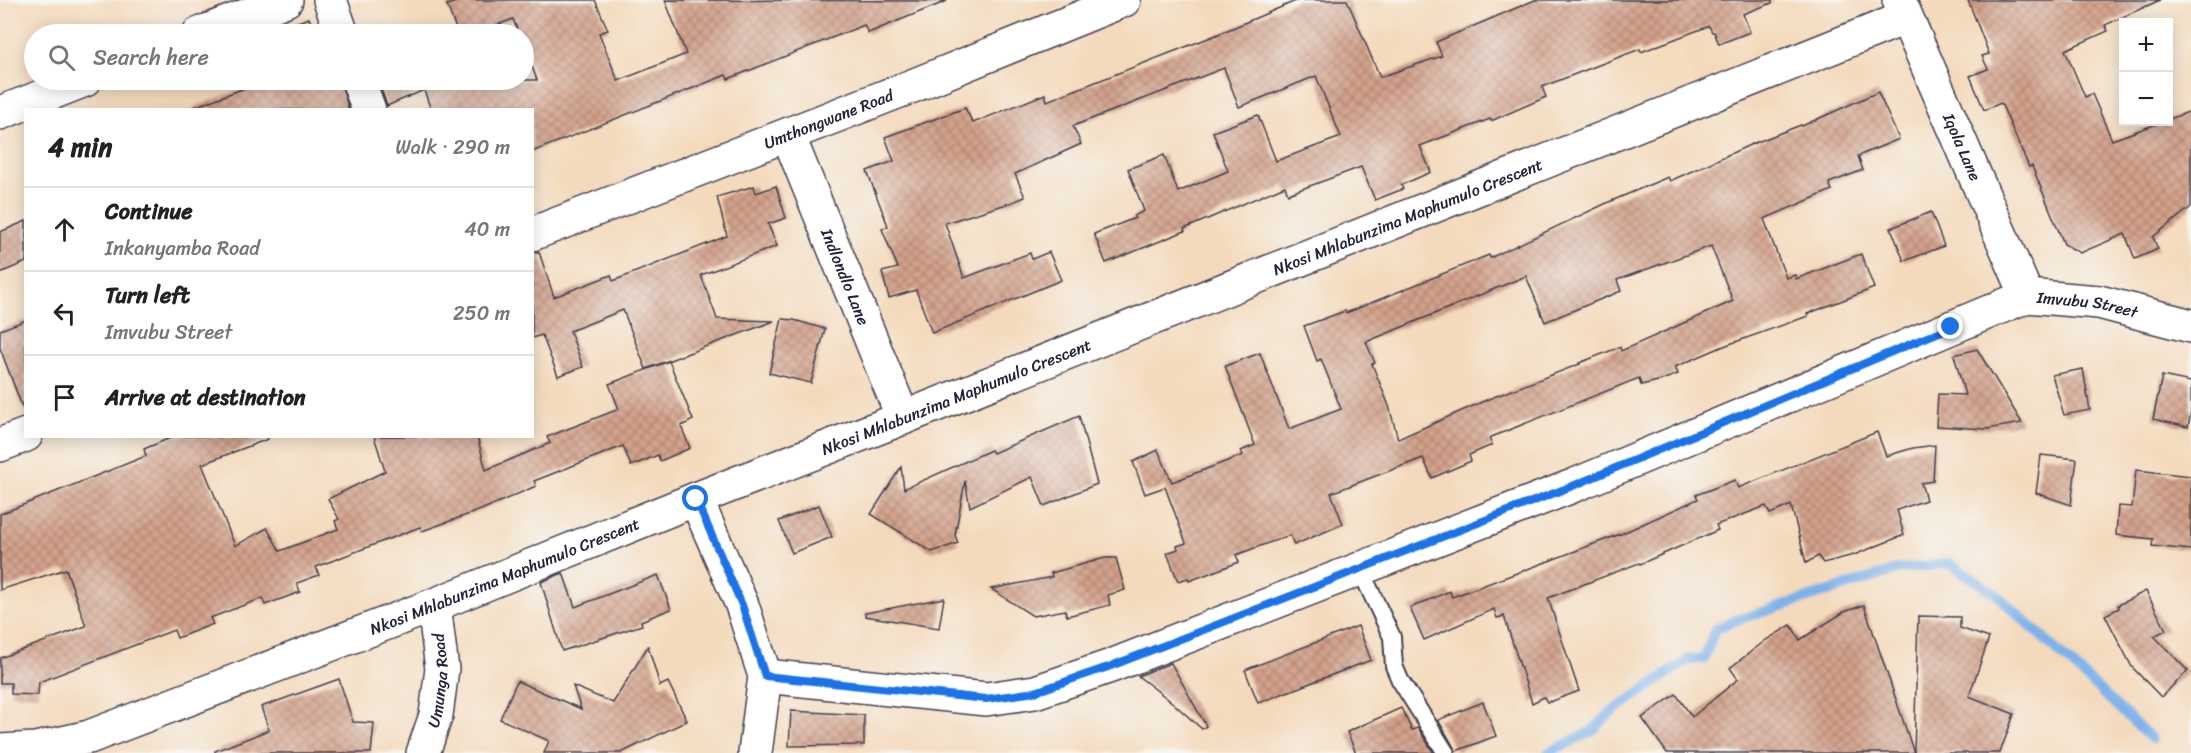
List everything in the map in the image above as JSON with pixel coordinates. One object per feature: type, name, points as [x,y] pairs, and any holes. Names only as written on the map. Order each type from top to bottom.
[{"type":"street","points":[[225,24],[286,0]]},
{"type":"street","points":[[330,0],[338,24]]},
{"type":"street","name":"Umthongwane Road","points":[[534,233],[788,135],[1124,0]]},
{"type":"street","name":"Iqola Lane","points":[[1902,9],[2027,296]]},
{"type":"street","name":"Nkosi Mhlabunzima Maphumulo Crescent","points":[[0,751],[35,749],[89,737],[434,605],[903,418],[1902,9]]},
{"type":"street","points":[[0,113],[59,90]]},
{"type":"street","points":[[362,90],[368,108]]},
{"type":"street","name":"Indlondlo Lane","points":[[788,135],[903,418]]},
{"type":"street","name":"Imvubu Street","points":[[765,676],[986,699],[1035,692],[1111,666],[1575,485],[2027,296],[2099,302],[2191,326]]},
{"type":"street","points":[[0,445],[24,436]]},
{"type":"street","points":[[696,499],[742,605],[765,676],[755,753]]},
{"type":"street","name":"Umunga Road","points":[[423,753],[436,715],[442,669],[434,605]]},
{"type":"lane","points":[[1360,569],[1392,638],[1394,666],[1400,680],[1446,753]]},
{"type":"building","points":[[462,0],[595,0],[608,30],[599,33],[618,81],[686,54],[665,0],[947,1],[868,33],[864,25],[728,79],[726,75],[534,151],[534,108],[430,108],[424,90],[534,90],[534,80],[537,80],[534,72],[534,24],[515,24],[513,19],[500,24],[454,24],[447,5]]},
{"type":"building","points":[[1298,0],[1347,0],[1380,77],[1442,56],[1436,42],[1535,0],[1772,0],[1772,3],[1743,14],[1750,32],[1719,44],[1709,26],[1641,52],[1640,49],[1542,87],[1546,97],[1491,121],[1490,119],[1420,146],[1431,172],[1401,185],[1403,189],[1375,200],[1361,167],[1288,194],[1285,186],[1184,229],[1185,231],[1106,263],[1094,234],[1135,218],[1134,216],[1144,211],[1128,169],[1164,155],[1178,192],[1228,171],[1213,132],[1258,115],[1276,161],[1341,137],[1316,76],[1239,107],[1224,68],[1073,126],[1081,144],[1015,174],[1025,197],[945,223],[964,278],[1030,253],[1032,259],[1049,252],[1061,280],[932,333],[916,290],[889,298],[882,272],[898,268],[882,229],[888,226],[867,171],[894,161],[885,137],[965,108],[973,123],[1045,94],[1047,101],[1216,35]]},
{"type":"building","points":[[1968,0],[2160,0],[2105,25],[2108,31],[2065,50],[2085,97],[2092,94],[2112,140],[2151,126],[2173,126],[2173,118],[2191,111],[2191,207],[2153,237],[2158,249],[2135,259],[2125,234],[2080,253],[2064,244],[2032,166],[2029,167],[2001,103],[1984,110],[1970,76],[1988,69],[1982,56],[1989,54]]},
{"type":"building","points":[[309,18],[311,24],[293,24]]},
{"type":"building","points":[[239,90],[343,90],[348,108],[194,108]]},
{"type":"building","points":[[381,90],[424,90],[387,106]]},
{"type":"building","points":[[1878,92],[1899,139],[1858,156],[1863,170],[1829,183],[1832,190],[1764,219],[1786,278],[1795,275],[1796,279],[1861,254],[1874,288],[1675,367],[1678,374],[1641,385],[1639,378],[1489,438],[1492,445],[1469,455],[1471,461],[1432,478],[1423,458],[1331,493],[1343,524],[1294,545],[1290,535],[1236,555],[1239,562],[1189,581],[1188,578],[1178,581],[1167,553],[1186,543],[1165,487],[1145,494],[1133,462],[1158,450],[1172,482],[1243,455],[1241,451],[1255,445],[1225,366],[1260,353],[1289,429],[1341,409],[1321,359],[1317,361],[1304,326],[1345,311],[1346,313],[1489,255],[1490,258],[1668,177],[1670,181],[1752,144],[1802,126]],"holes":[[[1711,246],[1733,301],[1621,351],[1620,347],[1579,363],[1398,439],[1389,406],[1372,364],[1375,363],[1366,342],[1526,276],[1545,322],[1621,291],[1617,280]]]},
{"type":"building","points":[[754,186],[756,193],[776,186],[786,218],[768,224],[777,246],[701,275],[717,319],[774,321],[646,369],[623,310],[570,331],[583,367],[558,376],[542,335],[534,337],[534,252],[539,252],[554,297],[611,275],[613,281],[727,236],[717,197]]},
{"type":"building","points":[[1931,212],[1944,246],[1904,261],[1891,228]]},
{"type":"building","points":[[24,222],[24,263],[0,273],[0,232]]},
{"type":"building","points":[[782,319],[825,329],[811,383],[769,373]]},
{"type":"building","points":[[24,321],[23,409],[0,348],[0,330]]},
{"type":"building","points":[[1977,349],[2022,423],[1987,429],[1936,426],[1938,394],[1965,395],[1954,355]]},
{"type":"building","points":[[669,361],[693,420],[681,426],[690,448],[660,461],[658,455],[631,466],[623,446],[534,481],[536,486],[481,510],[422,531],[420,527],[316,567],[319,575],[297,583],[300,592],[265,605],[263,598],[210,618],[213,624],[177,638],[174,630],[39,682],[38,695],[11,694],[11,683],[0,683],[0,658],[86,626],[66,569],[0,590],[0,514],[146,456],[144,449],[170,438],[268,438],[202,464],[235,546],[267,528],[280,551],[338,529],[335,521],[339,519],[328,499],[385,471],[375,438],[478,438],[486,470],[550,443],[547,437],[619,409],[609,384]]},
{"type":"building","points":[[2083,369],[2090,410],[2064,415],[2052,375]]},
{"type":"building","points":[[2162,376],[2191,382],[2191,412],[2188,427],[2153,419]]},
{"type":"building","points":[[1079,416],[1097,484],[1044,506],[1032,477],[970,507],[965,481],[955,535],[958,543],[932,552],[871,514],[901,467],[904,489],[991,450],[993,453]]},
{"type":"building","points":[[1877,432],[1886,456],[1913,448],[1935,445],[1933,481],[1921,483],[1926,500],[1897,510],[1904,535],[1854,555],[1823,563],[1818,556],[1806,563],[1791,505],[1770,514],[1766,506],[1716,525],[1718,530],[1640,564],[1548,598],[1579,691],[1550,702],[1547,702],[1544,697],[1532,703],[1504,616],[1497,618],[1494,609],[1424,640],[1410,608],[1450,591],[1452,597],[1623,533],[1698,499],[1696,495],[1735,480],[1738,488]]},
{"type":"building","points":[[2041,455],[2077,459],[2071,505],[2036,493]]},
{"type":"building","points":[[2136,470],[2191,476],[2191,550],[2152,546],[2153,539],[2116,535],[2118,506],[2132,507]]},
{"type":"building","points":[[819,505],[832,537],[792,553],[779,521]]},
{"type":"building","points":[[1105,558],[1116,558],[1125,590],[1108,595],[1110,605],[1067,616],[1065,610],[1033,616],[991,589],[1052,577],[1051,573]]},
{"type":"building","points":[[563,573],[575,607],[658,575],[671,609],[641,621],[642,625],[562,651],[541,582]]},
{"type":"building","points":[[2146,591],[2166,630],[2154,636],[2188,671],[2161,697],[2132,667],[2105,615],[2119,608],[2118,605]]},
{"type":"building","points":[[944,598],[939,628],[865,616],[865,613]]},
{"type":"building","points":[[1864,605],[1914,753],[1667,753],[1642,718],[1676,694],[1692,717],[1738,679],[1730,668],[1766,640],[1791,625],[1800,640],[1844,612]]},
{"type":"building","points":[[1918,616],[1960,617],[1960,628],[1989,638],[1969,696],[2014,714],[2000,753],[1914,753]]},
{"type":"building","points":[[1358,626],[1371,660],[1258,703],[1245,670]]},
{"type":"building","points":[[648,646],[660,686],[668,682],[687,721],[621,753],[544,753],[549,741],[500,719],[517,681],[581,709],[573,686],[613,703]]},
{"type":"building","points":[[1171,663],[1206,726],[1202,729],[1138,676]]},
{"type":"building","points":[[339,679],[353,722],[374,723],[371,753],[215,753],[215,751],[269,730],[261,707]]},
{"type":"building","points":[[1483,702],[1496,736],[1456,751],[1438,720]]},
{"type":"building","points":[[1401,708],[1412,730],[1418,728],[1434,753],[1356,753],[1347,732]]},
{"type":"building","points":[[791,711],[864,715],[864,745],[789,746]]},
{"type":"waterway","points":[[1548,753],[1592,731],[1609,714],[1689,659],[1704,659],[1715,629],[1900,569],[1949,563],[1996,594],[2152,739]]},
{"type":"route","points":[[696,499],[742,605],[765,676],[986,699],[1035,692],[1111,666],[1575,485],[1951,327]]}]
